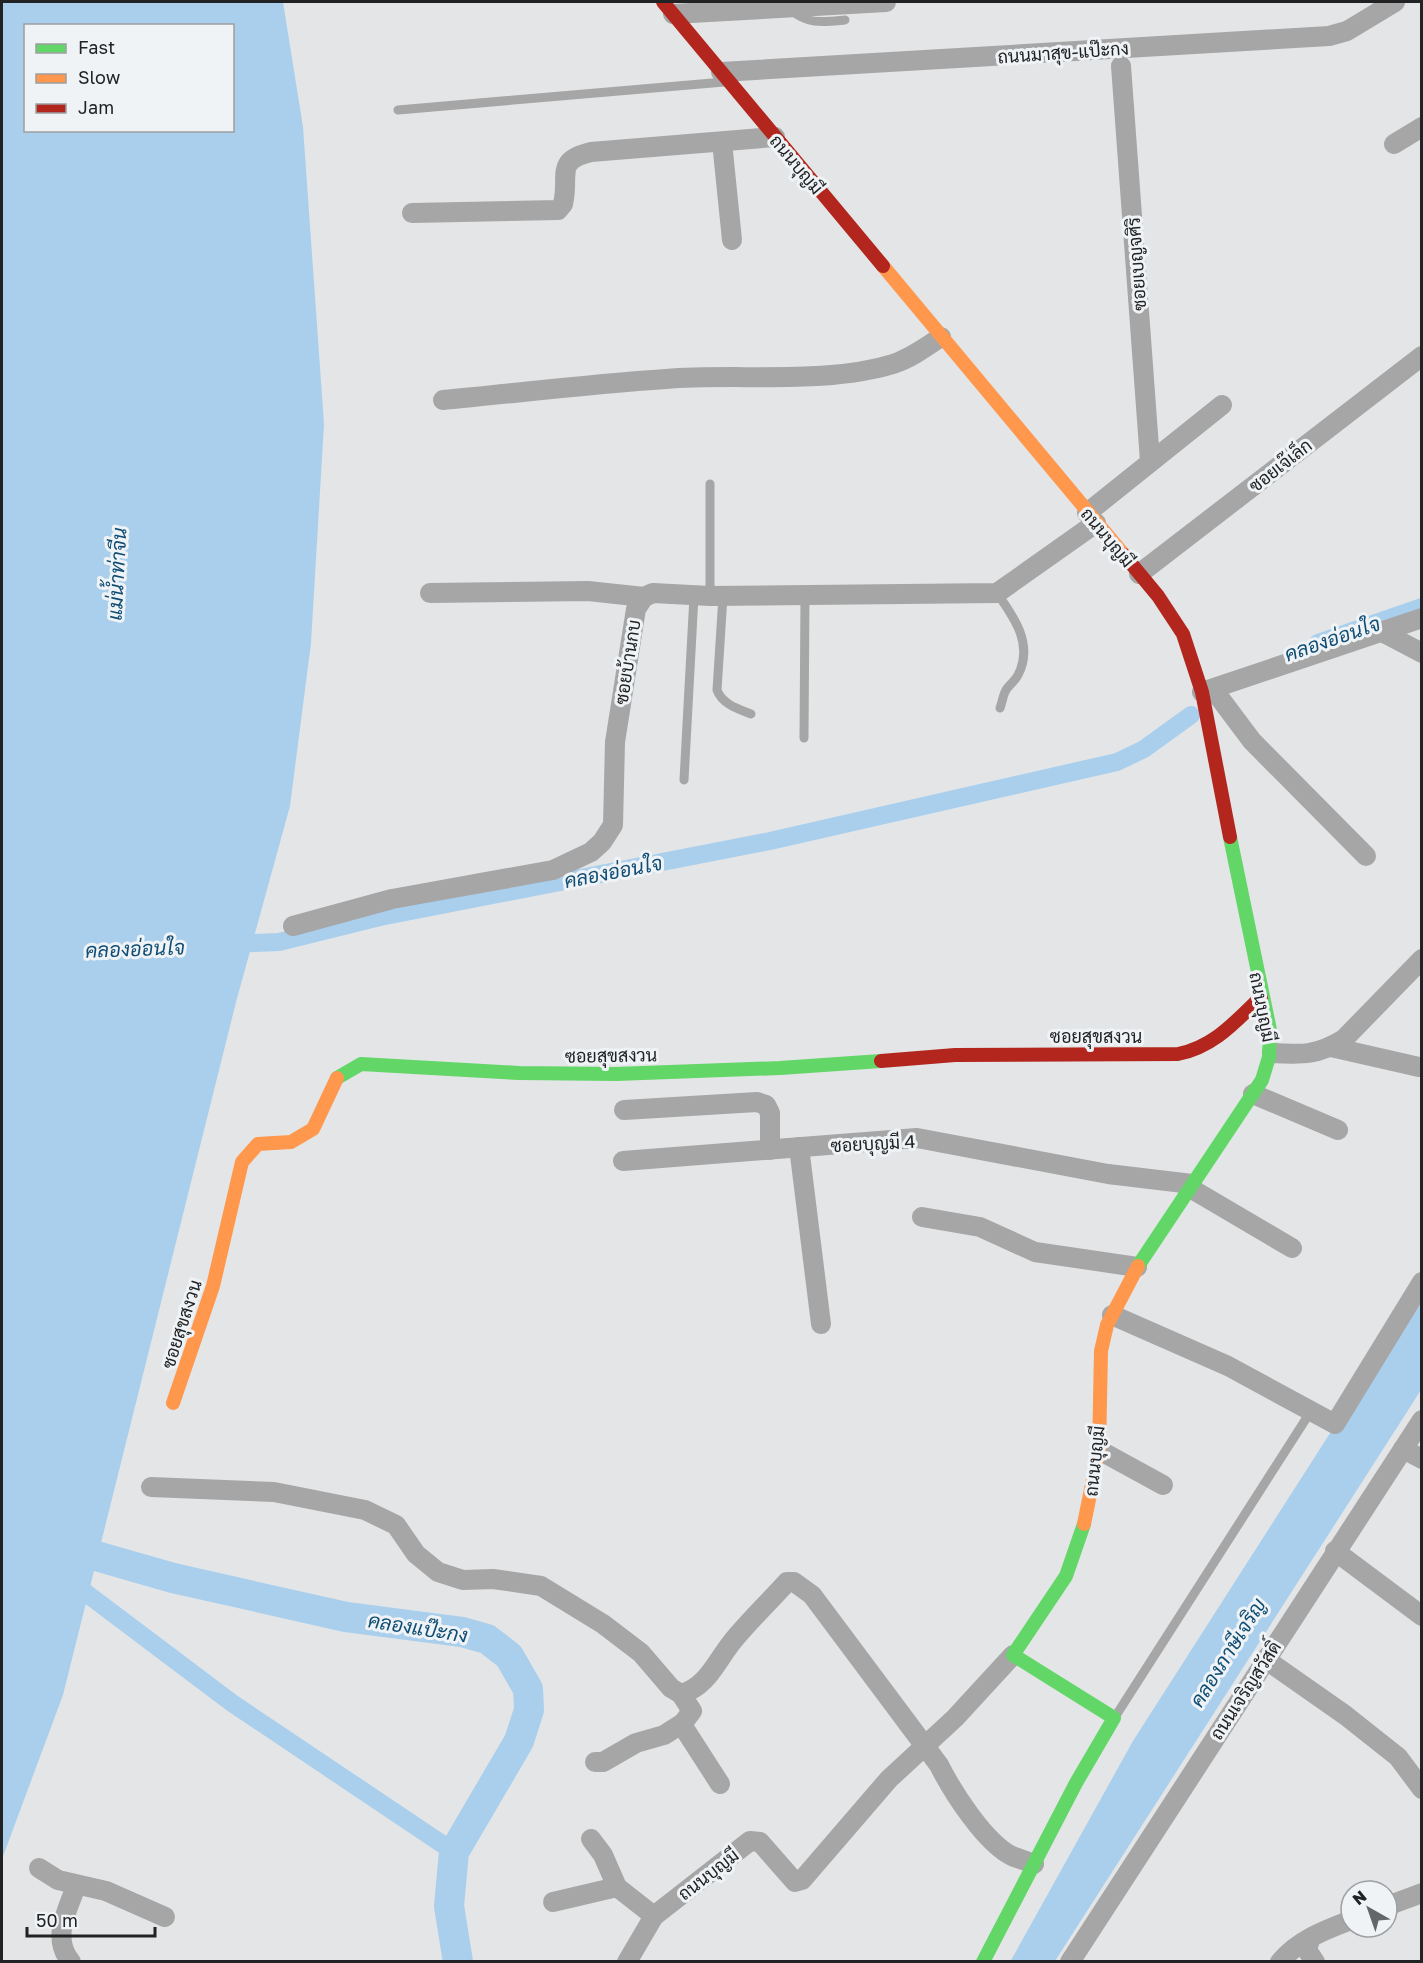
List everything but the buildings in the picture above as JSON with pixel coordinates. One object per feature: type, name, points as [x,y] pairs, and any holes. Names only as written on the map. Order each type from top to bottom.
[{"type":"street","points":[[668,8],[787,7],[885,2]]},
{"type":"street","name":"ถนนมาสุข-แป๊ะกง","points":[[725,77],[1329,36],[1347,31],[1395,2]]},
{"type":"street","name":"ถนนบุญมี","points":[[627,1962],[654,1917],[750,1841],[760,1842],[795,1882],[799,1882],[889,1779],[1013,1656],[1066,1576],[1084,1525],[1099,1450],[1101,1351],[1112,1315],[1137,1267],[1253,1095],[1272,1053],[1269,1025],[1261,998],[1207,691],[1183,634],[1158,596],[668,8]]},
{"type":"street","name":"ซอยเบญจศิริ","points":[[1121,66],[1150,461]]},
{"type":"street","points":[[1394,144],[1422,127]]},
{"type":"street","points":[[412,213],[558,210],[563,204],[566,165],[573,156],[591,152],[776,138]]},
{"type":"street","points":[[722,142],[732,240]]},
{"type":"street","points":[[443,400],[668,378],[822,374],[864,369],[904,359],[941,337]]},
{"type":"street","name":"ซอยเจ๊เล็ก","points":[[1139,574],[1422,356]]},
{"type":"street","points":[[997,593],[1091,518],[1150,461],[1222,405]]},
{"type":"street","points":[[430,593],[588,591],[644,597]]},
{"type":"street","name":"ซอยบ้านกบ","points":[[293,926],[392,899],[554,870],[591,852],[602,842],[613,825],[615,742],[636,609],[644,597],[653,593],[709,596],[997,593]]},
{"type":"street","points":[[1366,856],[1252,741],[1207,691],[1422,618]]},
{"type":"street","points":[[1382,632],[1422,652]]},
{"type":"street","points":[[1272,1053],[1302,1055],[1318,1053],[1344,1039],[1422,959]]},
{"type":"street","name":"ซอยสุขสงวน","points":[[173,1402],[213,1286],[242,1162],[258,1144],[291,1144],[313,1129],[319,1123],[328,1090],[334,1078],[344,1070],[361,1064],[519,1073],[616,1074],[780,1068],[955,1055],[1178,1054],[1195,1052],[1210,1044],[1261,998]]},
{"type":"street","points":[[1331,1047],[1419,1067]]},
{"type":"street","points":[[1253,1095],[1338,1130]]},
{"type":"street","points":[[624,1110],[757,1102],[766,1105],[770,1113],[770,1150]]},
{"type":"street","name":"ซอยบุญมี 4","points":[[623,1161],[917,1138],[1108,1174],[1191,1186]]},
{"type":"street","points":[[799,1147],[820,1324]]},
{"type":"street","points":[[1191,1186],[1292,1248]]},
{"type":"street","points":[[921,1217],[980,1227],[1035,1252],[1137,1267]]},
{"type":"street","points":[[1112,1315],[1228,1366],[1335,1424],[1422,1282]]},
{"type":"street","name":"ถนนเจริญสวัสดิ์","points":[[1070,1962],[1422,1420]]},
{"type":"street","points":[[1403,1449],[1422,1459]]},
{"type":"street","points":[[1099,1450],[1163,1485]]},
{"type":"street","points":[[151,1486],[274,1492],[365,1510],[396,1525],[416,1554],[438,1572],[463,1580],[493,1579],[541,1586],[603,1624],[641,1653],[671,1688],[681,1695],[692,1711],[683,1724],[664,1735],[636,1743],[603,1762],[595,1762]]},
{"type":"street","points":[[1335,1551],[1422,1616]]},
{"type":"street","points":[[681,1695],[691,1692],[708,1678],[732,1642],[787,1582],[794,1582],[812,1595],[939,1765],[952,1792],[995,1844],[1011,1856],[1034,1864]]},
{"type":"street","points":[[983,1962],[1076,1783],[1114,1718],[1013,1656]]},
{"type":"street","points":[[1265,1659],[1345,1715],[1398,1757],[1422,1789]]},
{"type":"street","points":[[683,1724],[687,1734],[720,1784]]},
{"type":"street","points":[[591,1839],[603,1855],[617,1887],[654,1917]]},
{"type":"street","points":[[39,1868],[58,1880],[76,1886],[106,1891],[165,1917]]},
{"type":"street","points":[[71,1962],[61,1943],[61,1929],[76,1886]]},
{"type":"street","points":[[553,1902],[617,1887]]},
{"type":"street","points":[[1399,1902],[1422,1893]]},
{"type":"street","points":[[1280,1962],[1290,1949],[1318,1933],[1339,1925]]},
{"type":"street","points":[[1310,1939],[1307,1950],[1315,1962]]},
{"type":"lane","points":[[787,7],[804,20],[819,23],[845,20]]},
{"type":"lane","points":[[398,111],[725,77]]},
{"type":"lane","points":[[710,484],[709,596],[717,690],[719,695],[733,707],[751,714]]},
{"type":"lane","points":[[997,593],[1016,620],[1023,639],[1023,660],[1019,673],[1006,690],[1000,708]]},
{"type":"lane","points":[[804,738],[805,595]]},
{"type":"lane","points":[[684,780],[709,596]]},
{"type":"lane","points":[[1114,1718],[1311,1411]]},
{"type":"water","name":"แม่น้ำท่าจีน","points":[[2,2],[283,2],[303,127],[324,424],[311,643],[290,806],[236,1002],[63,1695],[2,1859]]},
{"type":"water","name":"คลองภาษีเจริญ","points":[[1421,1291],[1421,1390],[1055,1961],[1010,1962],[1133,1741]]},
{"type":"waterway","name":"คลองอ่อนใจ","points":[[1318,643],[1422,607]]},
{"type":"waterway","name":"คลองอ่อนใจ","points":[[228,944],[279,942],[380,917],[770,841],[1117,762],[1144,749],[1191,715]]},
{"type":"waterway","name":"คลองแป๊ะกง","points":[[2,1529],[173,1578],[346,1617],[462,1632],[487,1639],[509,1656],[528,1689],[529,1710],[519,1741],[454,1852],[449,1906],[458,1962]]},
{"type":"waterway","points":[[70,1581],[232,1703],[454,1852]]},
{"type":"traffic: fast","points":[[1138,1266],[1262,1080],[1269,1057],[1270,1030],[1230,837]]},
{"type":"traffic: fast","points":[[337,1078],[361,1064],[519,1073],[616,1074],[780,1068],[881,1061]]},
{"type":"traffic: fast","points":[[983,1962],[1076,1783],[1114,1718],[1013,1655],[1066,1576],[1084,1524]]},
{"type":"traffic: slow","points":[[883,266],[1124,555]]},
{"type":"traffic: slow","points":[[173,1403],[213,1286],[242,1162],[258,1144],[291,1142],[313,1129],[337,1078]]},
{"type":"traffic: slow","points":[[1084,1524],[1099,1450],[1101,1351],[1107,1325],[1138,1266]]},
{"type":"traffic: jam","points":[[663,2],[883,266]]},
{"type":"traffic: jam","points":[[1124,555],[1158,596],[1183,634],[1202,692],[1230,837]]},
{"type":"traffic: jam","points":[[881,1061],[955,1055],[1178,1054],[1203,1046],[1224,1032],[1261,997]]}]
